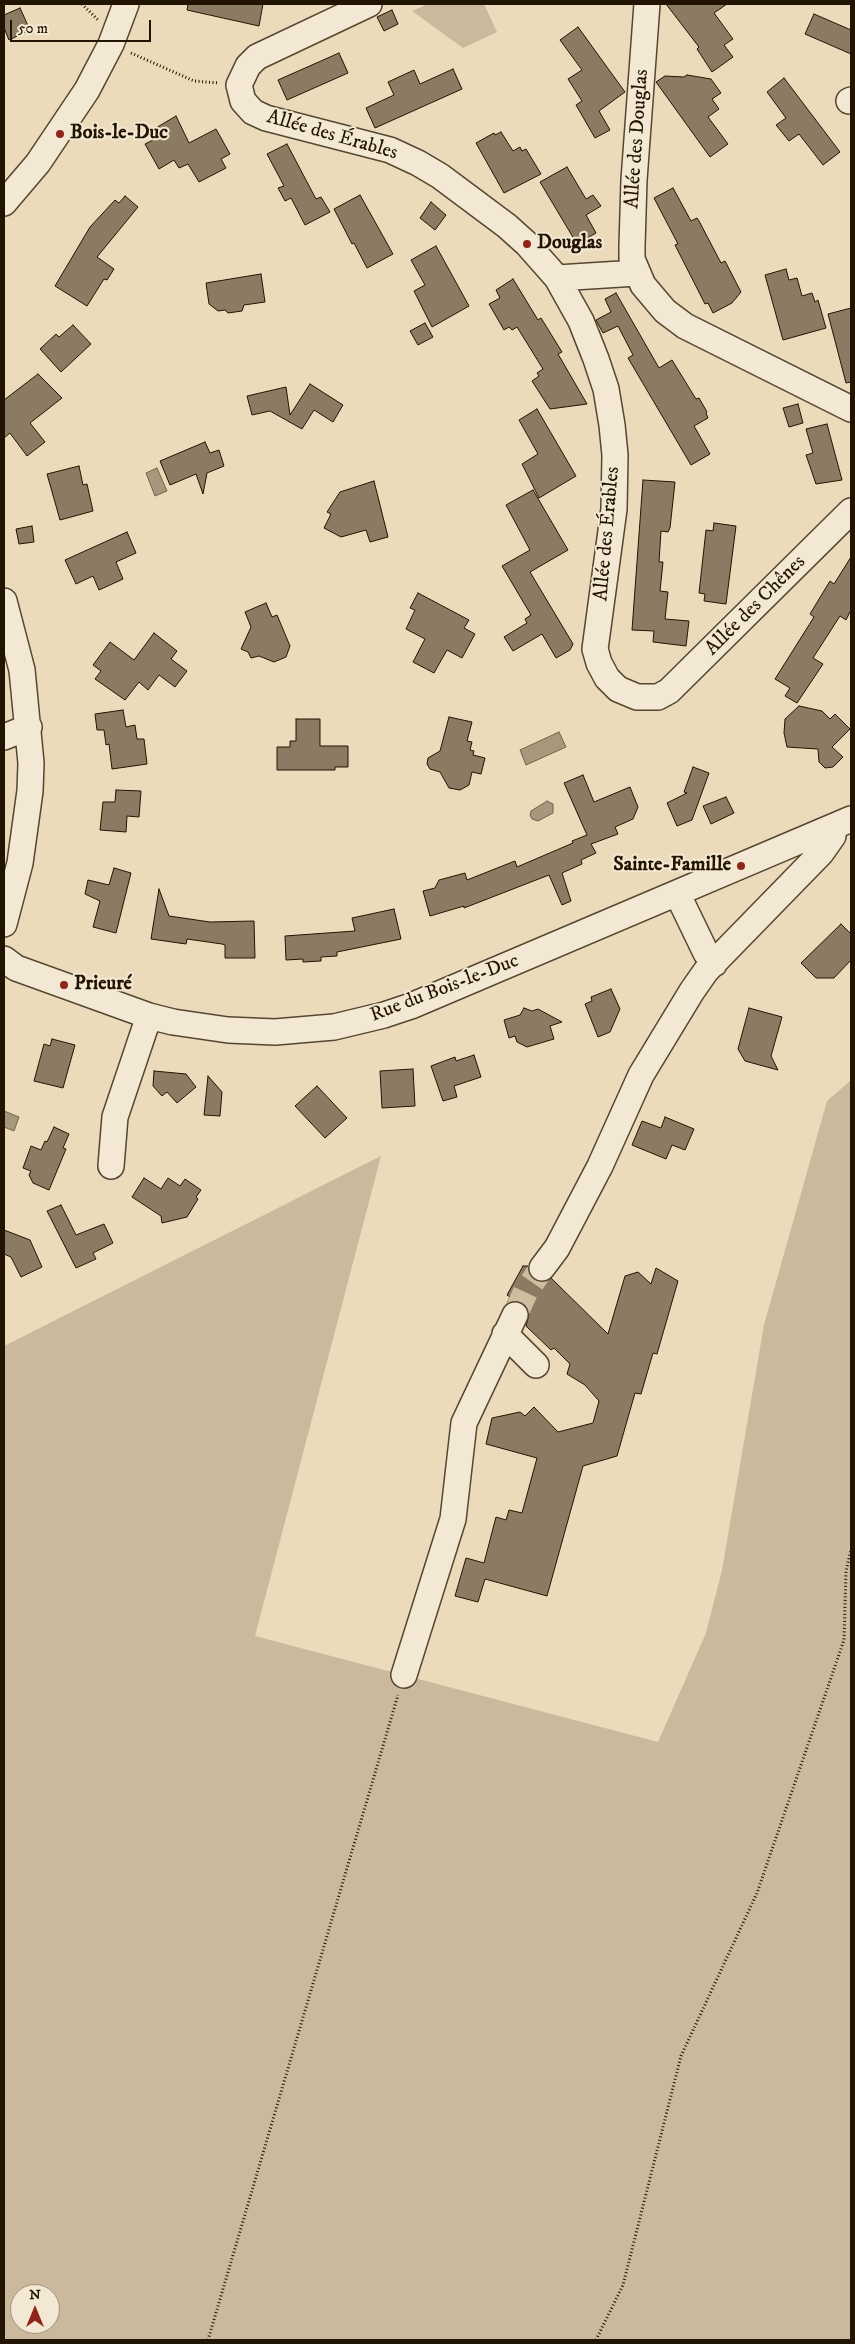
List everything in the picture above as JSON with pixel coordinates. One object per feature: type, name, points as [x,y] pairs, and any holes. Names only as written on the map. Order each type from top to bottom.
[{"type":"street","points":[[4,203],[24,181],[60,134],[88,90],[111,44],[126,4]]},
{"type":"street","points":[[239,85],[248,66],[257,57],[369,4]]},
{"type":"street","name":"Allée des Douglas","points":[[647,4],[634,180],[632,258],[637,273],[650,295],[665,311],[685,326],[851,409]]},
{"type":"street","name":"Allée des Érables","points":[[239,85],[243,101],[253,112],[266,118],[390,150],[440,176],[507,226],[527,244],[557,278],[581,321],[596,360],[606,389],[612,425],[615,455],[614,509],[595,649],[598,664],[607,678],[626,694],[642,698],[658,697]]},
{"type":"street","points":[[557,278],[637,273]]},
{"type":"street","name":"Allée des Chênes","points":[[658,697],[678,684],[851,511]]},
{"type":"street","points":[[4,601],[22,670],[31,763],[25,834],[20,863],[4,924]]},
{"type":"street","points":[[4,737],[28,727]]},
{"type":"street","name":"Rue du Bois-le-Duc","points":[[4,959],[16,968],[149,1016],[205,1028],[261,1032],[297,1032],[354,1023],[417,1004],[842,824]]},
{"type":"street","name":"Rue du Bois-le-Duc","points":[[542,1268],[557,1248],[600,1166],[641,1075],[692,991],[714,964],[821,853],[842,824]]},
{"type":"street","points":[[677,893],[706,953],[714,964]]},
{"type":"street","points":[[111,1166],[114,1116],[149,1016]]},
{"type":"street","points":[[404,1675],[453,1519],[464,1423],[510,1324],[536,1365]]},
{"type":"path","points":[[82,4],[105,28],[101,39],[194,81],[239,85]]},
{"type":"path","points":[[596,2340],[623,2285],[681,2056],[757,1893],[844,1640],[846,1570],[851,1550]]},
{"type":"path","points":[[208,2340],[404,1675]]},
{"type":"shaded area","points":[[428,4],[484,4],[497,32],[463,48],[412,11]]},
{"type":"shaded area","points":[[157,468],[167,491],[155,496],[146,473]]},
{"type":"shaded area","points":[[559,732],[566,747],[526,765],[520,750]]},
{"type":"shaded area","points":[[547,801],[553,804],[553,813],[538,821],[532,819],[531,811]]},
{"type":"shaded area","points":[[851,1080],[851,2340],[4,2340],[4,1346],[381,1156],[255,1636],[658,1742],[706,1633],[722,1570],[764,1325],[827,1101]]},
{"type":"shaded area","points":[[4,1111],[19,1117],[14,1131],[4,1127]]},
{"type":"building","points":[[188,4],[263,4],[259,26],[187,10]]},
{"type":"building","points":[[666,4],[727,4],[714,13],[733,39],[724,45],[733,57],[712,72],[697,49],[699,47]]},
{"type":"building","points":[[20,8],[30,30],[9,40],[4,28],[4,15]]},
{"type":"building","points":[[392,10],[398,24],[384,31],[377,17]]},
{"type":"building","points":[[814,14],[851,30],[851,54],[805,34]]},
{"type":"building","points":[[578,27],[625,92],[599,111],[610,130],[595,138],[576,105],[582,101],[568,79],[582,70],[560,40]]},
{"type":"building","points":[[339,53],[348,73],[287,100],[278,80]]},
{"type":"building","points":[[453,69],[462,89],[375,128],[366,108],[394,95],[388,82],[414,70],[420,84]]},
{"type":"building","points":[[687,75],[711,79],[721,93],[712,99],[719,109],[708,117],[728,144],[710,157],[656,82],[665,76],[684,77]]},
{"type":"building","points":[[784,78],[840,152],[823,165],[799,134],[789,141],[776,125],[786,118],[767,92]]},
{"type":"building","points":[[176,116],[189,143],[216,129],[230,154],[221,159],[226,168],[199,182],[188,164],[179,168],[174,160],[159,169],[145,144],[153,140],[149,132]]},
{"type":"building","points":[[501,132],[513,151],[520,147],[522,151],[526,149],[541,174],[504,193],[476,143],[494,133],[495,135]]},
{"type":"building","points":[[287,144],[316,199],[321,197],[330,212],[305,225],[291,198],[285,201],[278,188],[284,186],[267,154]]},
{"type":"building","points":[[567,167],[586,199],[593,195],[601,206],[586,215],[596,233],[577,244],[540,182]]},
{"type":"building","points":[[673,188],[691,221],[697,218],[699,221],[721,263],[725,261],[741,292],[732,303],[713,313],[708,303],[705,304],[675,245],[678,244],[654,198]]},
{"type":"building","points":[[360,195],[393,254],[367,268],[334,209]]},
{"type":"building","points":[[125,196],[138,207],[97,257],[114,269],[107,280],[104,279],[87,306],[55,286],[90,227],[115,200],[119,203]]},
{"type":"building","points":[[431,202],[446,215],[435,230],[420,218]]},
{"type":"building","points":[[436,246],[469,306],[432,327],[414,291],[425,285],[411,260]]},
{"type":"building","points":[[786,269],[789,280],[797,278],[802,296],[812,293],[815,302],[818,300],[826,328],[783,340],[765,275]]},
{"type":"building","points":[[261,274],[265,302],[244,305],[242,311],[228,313],[225,310],[218,311],[209,304],[206,283]]},
{"type":"building","points":[[513,279],[538,320],[541,318],[562,352],[558,354],[587,404],[550,409],[532,381],[539,376],[537,373],[543,369],[517,327],[512,330],[509,327],[504,330],[489,304],[500,298],[496,290]]},
{"type":"building","points":[[616,293],[659,368],[672,360],[696,399],[699,398],[707,412],[708,418],[694,426],[710,454],[691,465],[628,358],[633,355],[618,326],[603,333],[596,320],[611,312],[605,299]]},
{"type":"building","points":[[851,308],[851,382],[846,383],[828,314]]},
{"type":"building","points":[[425,323],[433,337],[418,345],[410,331]]},
{"type":"building","points":[[73,325],[91,344],[61,372],[40,349],[56,334],[59,337]]},
{"type":"building","points":[[38,374],[62,398],[30,423],[45,442],[27,456],[10,433],[4,438],[4,400]]},
{"type":"building","points":[[310,384],[343,405],[333,422],[314,410],[302,429],[270,411],[252,415],[247,396],[286,387],[290,415]]},
{"type":"building","points":[[798,404],[803,423],[789,427],[783,408]]},
{"type":"building","points":[[537,409],[576,476],[539,498],[522,464],[538,454],[519,420]]},
{"type":"building","points":[[827,424],[842,480],[816,484],[806,455],[813,453],[806,429]]},
{"type":"building","points":[[205,442],[210,453],[219,450],[224,466],[207,473],[203,494],[196,474],[170,485],[160,461]]},
{"type":"building","points":[[79,466],[83,485],[87,484],[93,511],[60,520],[47,474]]},
{"type":"building","points":[[643,480],[675,482],[670,528],[668,532],[661,531],[659,562],[663,562],[660,591],[668,592],[665,619],[689,621],[686,646],[653,642],[654,631],[632,630]]},
{"type":"building","points":[[374,481],[388,537],[370,542],[366,530],[341,537],[324,528],[331,514],[327,512],[340,492]]},
{"type":"building","points":[[533,490],[568,550],[530,572],[573,644],[570,650],[556,658],[542,634],[513,651],[504,637],[527,623],[525,619],[531,615],[502,566],[530,550],[506,505]]},
{"type":"building","points":[[714,523],[736,526],[726,604],[704,601],[705,594],[699,593],[706,530],[713,531]]},
{"type":"building","points":[[32,526],[34,542],[19,544],[16,529]]},
{"type":"building","points":[[127,532],[136,553],[116,562],[123,579],[99,590],[93,576],[76,584],[65,560]]},
{"type":"building","points":[[851,557],[851,610],[846,620],[840,616],[813,658],[823,664],[797,703],[785,696],[790,688],[775,679],[814,617],[810,614],[830,581],[834,584]]},
{"type":"building","points":[[418,593],[469,620],[464,628],[475,634],[462,658],[447,650],[434,673],[413,662],[425,639],[406,629],[415,610],[410,608]]},
{"type":"building","points":[[266,603],[272,617],[277,615],[290,646],[286,657],[274,662],[259,656],[251,658],[248,652],[241,649],[251,627],[245,612]]},
{"type":"building","points":[[154,633],[177,651],[171,659],[187,671],[175,687],[159,675],[148,690],[139,682],[125,700],[95,679],[101,671],[93,665],[110,642],[134,660]]},
{"type":"building","points":[[799,706],[822,711],[830,719],[835,714],[850,729],[832,747],[843,757],[833,767],[825,768],[819,762],[818,749],[787,747],[784,733],[785,719]]},
{"type":"building","points":[[123,710],[126,727],[135,725],[137,739],[144,739],[147,764],[112,769],[109,744],[106,745],[104,730],[97,730],[95,714]]},
{"type":"building","points":[[449,717],[472,722],[467,741],[472,742],[470,750],[474,751],[473,755],[485,758],[481,774],[472,772],[469,785],[460,790],[449,788],[440,772],[430,769],[427,764],[428,758],[440,751]]},
{"type":"building","points":[[296,719],[320,719],[320,746],[348,746],[348,767],[335,767],[335,770],[277,770],[277,747],[290,747],[290,741],[296,741]]},
{"type":"building","points":[[693,767],[709,773],[692,820],[677,826],[667,803],[687,793],[684,792]]},
{"type":"building","points":[[583,775],[594,802],[630,787],[638,807],[633,819],[615,827],[618,834],[591,844],[596,853],[581,860],[582,864],[562,873],[571,901],[562,905],[549,875],[464,908],[464,906],[430,916],[423,891],[435,888],[439,880],[465,873],[467,880],[515,861],[517,867],[587,835],[564,783]]},
{"type":"building","points":[[116,790],[141,791],[139,817],[127,816],[126,832],[100,830],[103,802],[115,802]]},
{"type":"building","points":[[726,797],[734,813],[711,824],[703,806]]},
{"type":"building","points":[[114,868],[131,873],[116,933],[93,927],[100,901],[85,894],[88,880],[109,885]]},
{"type":"building","points":[[159,889],[169,916],[210,922],[254,921],[255,958],[225,958],[225,945],[222,944],[187,939],[186,944],[151,939]]},
{"type":"building","points":[[394,909],[401,939],[337,952],[337,956],[321,957],[321,961],[303,962],[303,959],[286,960],[285,936],[355,931],[352,918]]},
{"type":"building","points":[[841,924],[851,934],[851,960],[834,978],[816,978],[801,963]]},
{"type":"building","points":[[611,989],[620,1009],[610,1032],[598,1037],[585,1004],[592,1001],[591,997]]},
{"type":"building","points":[[524,1008],[532,1011],[538,1009],[562,1022],[550,1026],[554,1039],[527,1047],[517,1042],[515,1036],[509,1038],[504,1020],[520,1015]]},
{"type":"building","points":[[749,1008],[782,1017],[771,1056],[778,1070],[745,1061],[738,1049]]},
{"type":"building","points":[[52,1039],[75,1045],[63,1088],[34,1081],[44,1044],[50,1046]]},
{"type":"building","points":[[474,1055],[481,1077],[454,1086],[457,1097],[443,1101],[431,1066],[455,1057],[456,1061]]},
{"type":"building","points":[[413,1069],[415,1106],[382,1108],[380,1071]]},
{"type":"building","points":[[154,1071],[186,1074],[196,1087],[177,1103],[167,1092],[162,1096],[153,1086]]},
{"type":"building","points":[[208,1076],[222,1092],[220,1116],[204,1115]]},
{"type":"building","points":[[317,1086],[347,1118],[325,1138],[295,1106]]},
{"type":"building","points":[[665,1117],[694,1129],[685,1150],[672,1145],[666,1159],[632,1145],[642,1121],[661,1128]]},
{"type":"building","points":[[54,1127],[69,1134],[63,1148],[66,1149],[49,1190],[33,1183],[29,1175],[31,1171],[23,1168],[31,1146],[41,1150]]},
{"type":"building","points":[[144,1178],[161,1189],[168,1178],[180,1186],[185,1179],[201,1190],[187,1217],[162,1223],[161,1216],[132,1197]]},
{"type":"building","points":[[61,1205],[76,1235],[104,1224],[113,1243],[93,1253],[96,1259],[76,1268],[47,1211]]},
{"type":"building","points":[[4,1230],[30,1240],[42,1267],[21,1277],[11,1257],[4,1254]]},
{"type":"building","points":[[523,1266],[528,1266],[529,1274],[534,1280],[541,1282],[551,1278],[608,1334],[625,1276],[638,1272],[651,1284],[656,1268],[678,1281],[657,1354],[653,1353],[641,1394],[635,1393],[617,1456],[583,1466],[547,1596],[485,1579],[478,1602],[455,1596],[466,1558],[484,1563],[496,1517],[506,1520],[509,1510],[522,1513],[537,1458],[486,1444],[492,1418],[520,1412],[525,1416],[534,1407],[558,1432],[593,1423],[599,1401],[585,1385],[567,1374],[570,1364],[554,1348],[551,1350],[526,1326],[529,1314],[526,1306],[522,1302],[514,1301],[507,1303],[510,1297],[507,1295]]},
{"type":"tunnel","points":[[515,1315],[526,1291],[542,1268]]},
{"type":"place","name":"Bois-le-Duc","points":[[60,134]]},
{"type":"place","name":"Douglas","points":[[527,244]]},
{"type":"place","name":"Sainte-Famille","points":[[741,866]]},
{"type":"place","name":"Prieuré","points":[[64,985]]}]
